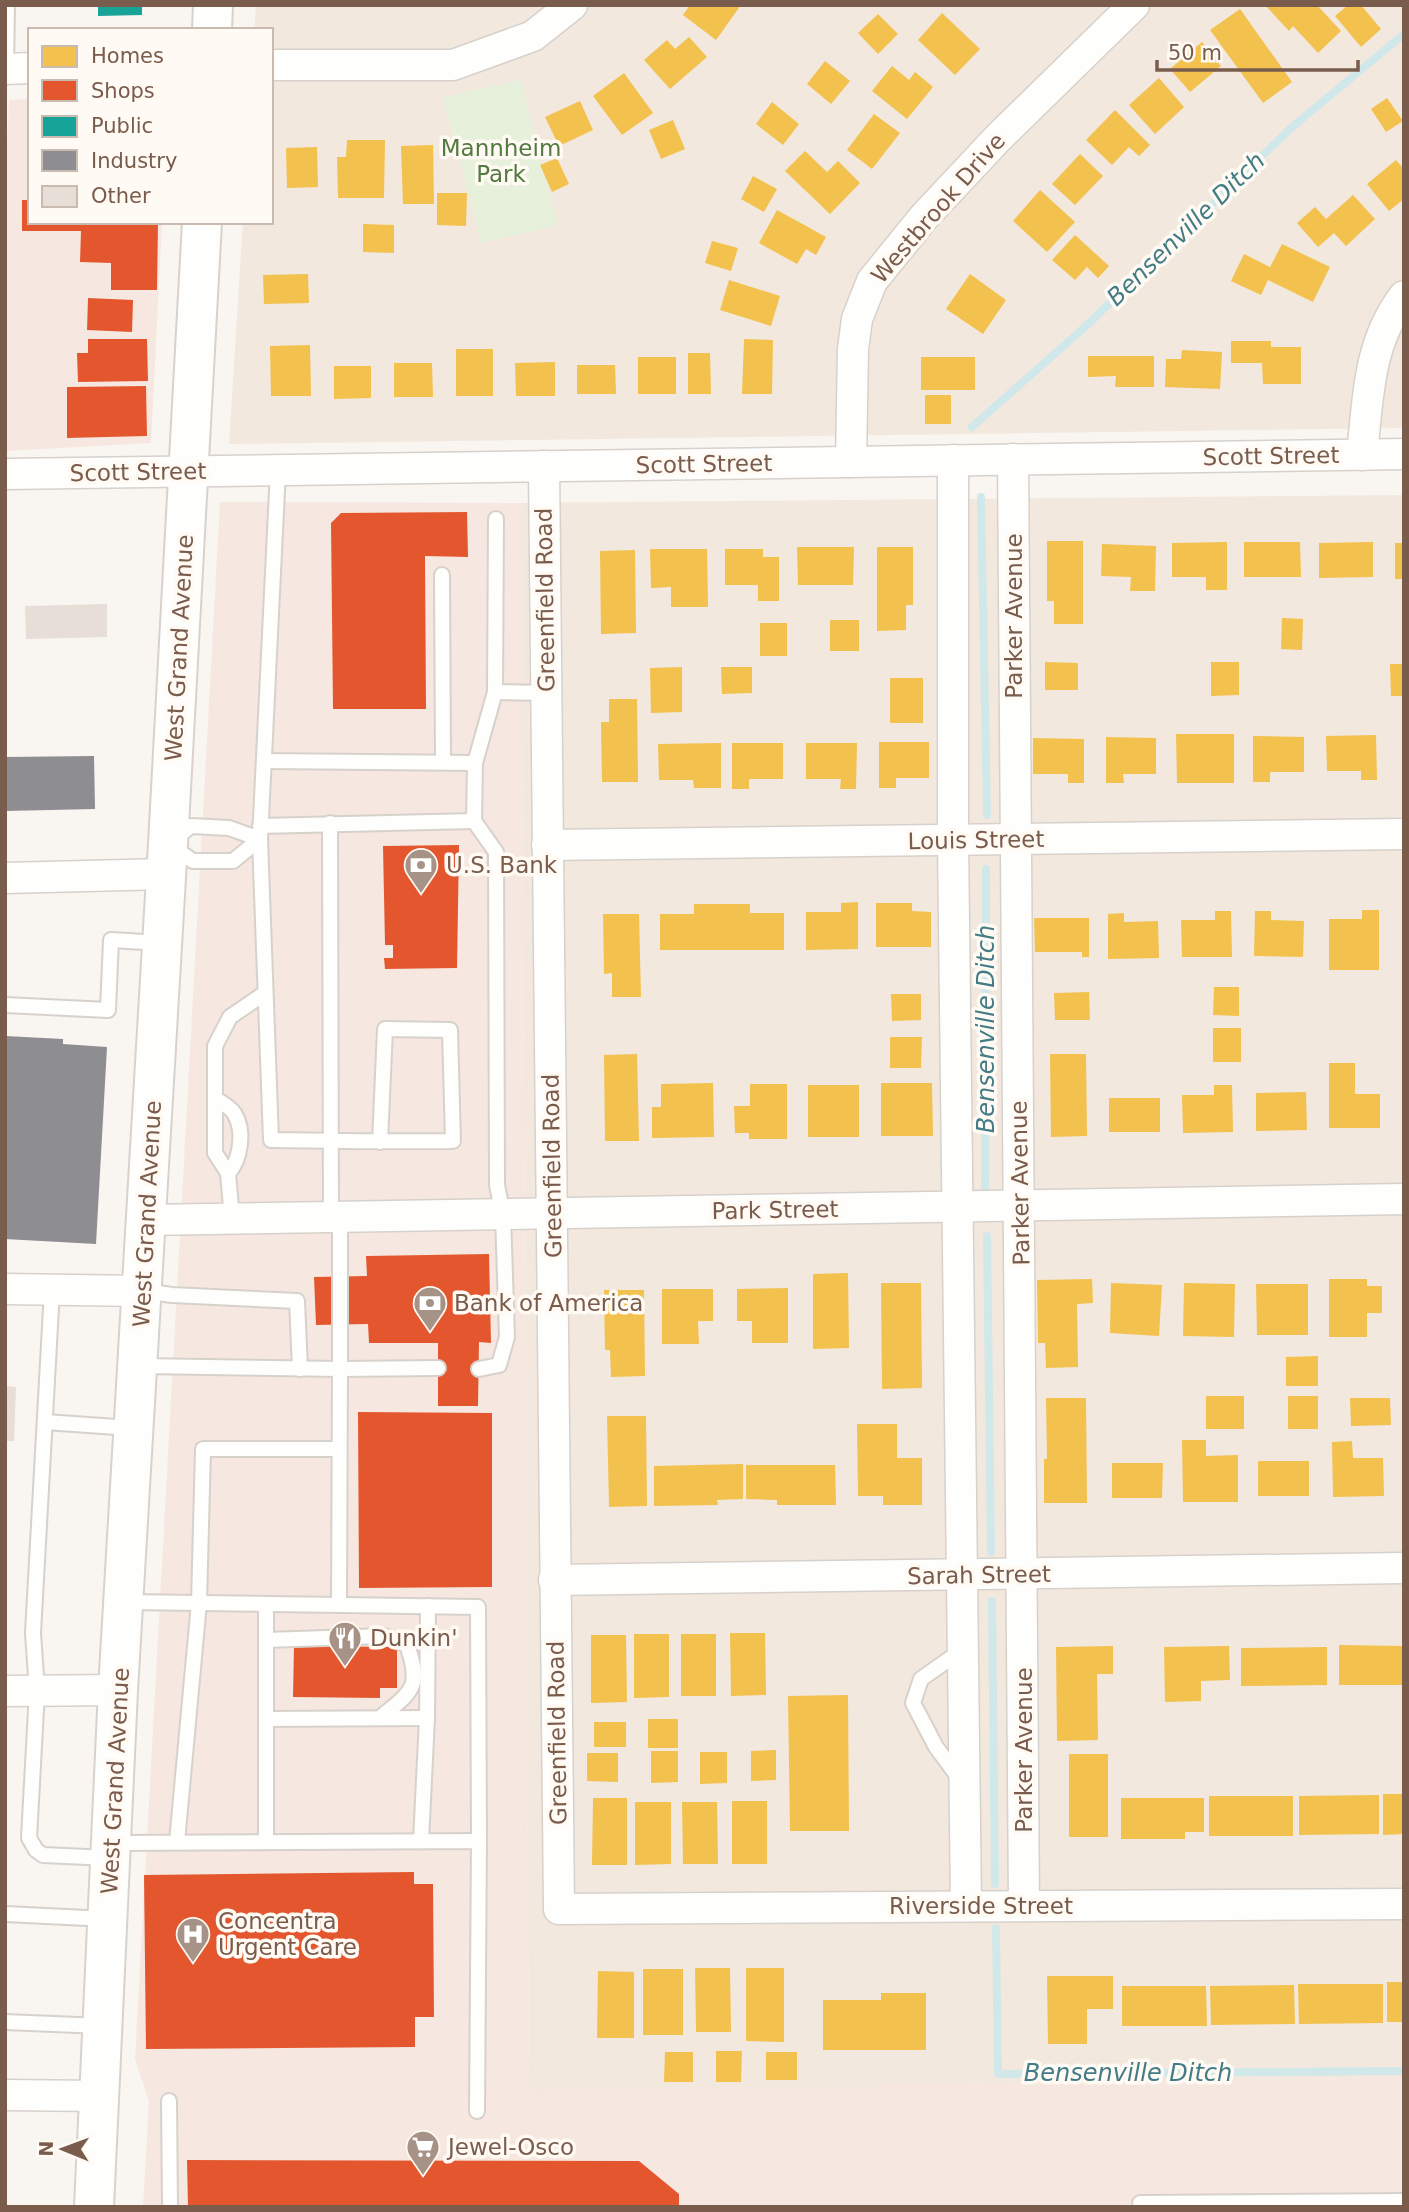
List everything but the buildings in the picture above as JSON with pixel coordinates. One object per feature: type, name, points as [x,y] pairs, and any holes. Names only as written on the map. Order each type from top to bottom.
[{"type":"main road","points":[[212,28],[213,5]]},
{"type":"main road","name":"West Grand Avenue","points":[[94,2207],[118,1690],[202,224]]},
{"type":"street","points":[[273,65],[453,65],[533,36],[572,5]]},
{"type":"street","name":"Westbrook Drive","points":[[852,462],[853,349],[857,319],[872,281],[924,217],[998,138],[1134,5]]},
{"type":"street","points":[[6,69],[28,68]]},
{"type":"street","points":[[1362,455],[1376,348],[1388,316],[1404,296]]},
{"type":"street","name":"Scott Street","points":[[5,474],[1404,454]]},
{"type":"street","points":[[953,460],[953,840],[966,1906]]},
{"type":"street","name":"Parker Avenue","points":[[1013,460],[1024,1574],[1024,1906]]},
{"type":"street","name":"Greenfield Road","points":[[544,466],[559,1909]]},
{"type":"street","name":"Louis Street","points":[[547,845],[1404,834]]},
{"type":"street","points":[[5,878],[167,859]]},
{"type":"street","name":"Park Street","points":[[146,1220],[1404,1199]]},
{"type":"street","points":[[5,1289],[142,1290]]},
{"type":"street","name":"Sarah Street","points":[[554,1580],[1404,1568]]},
{"type":"street","points":[[5,1691],[118,1690]]},
{"type":"street","name":"Riverside Street","points":[[559,1909],[1404,1904]]},
{"type":"street","points":[[5,2095],[100,2096]]},
{"type":"lane","points":[[5,79],[7,5]]},
{"type":"lane","points":[[278,470],[260,832],[271,1140],[380,1142],[453,1142],[450,1030],[385,1030],[380,1142]]},
{"type":"lane","points":[[479,1369],[499,1365],[507,1336],[503,1215],[497,1185],[496,852],[474,821],[475,763],[495,692],[496,519]]},
{"type":"lane","points":[[442,575],[443,762]]},
{"type":"lane","points":[[495,692],[546,693]]},
{"type":"lane","points":[[264,761],[475,763]]},
{"type":"lane","points":[[167,859],[191,826],[260,832],[330,823],[474,821]]},
{"type":"lane","points":[[330,823],[331,1141],[340,1369],[339,1605]]},
{"type":"lane","points":[[167,859],[233,861],[260,832]]},
{"type":"lane","points":[[5,1005],[108,1010],[111,940],[162,943]]},
{"type":"lane","points":[[232,1219],[228,1173],[215,1153],[215,1046],[230,1017],[265,993]]},
{"type":"lane","points":[[216,1099],[234,1112],[241,1132],[236,1165],[228,1173]]},
{"type":"lane","points":[[52,1290],[33,1633],[37,1691],[29,1838],[36,1850],[43,1855],[177,1842],[479,1841]]},
{"type":"lane","points":[[142,1290],[172,1295],[297,1301],[300,1368]]},
{"type":"lane","points":[[138,1366],[438,1368]]},
{"type":"lane","points":[[45,1422],[134,1429]]},
{"type":"lane","points":[[177,1842],[198,1603],[203,1449],[338,1449]]},
{"type":"lane","points":[[124,1602],[478,1607],[477,2111]]},
{"type":"lane","points":[[266,1604],[266,1842]]},
{"type":"lane","points":[[421,1841],[428,1606]]},
{"type":"lane","points":[[266,1640],[385,1636],[407,1645],[415,1668],[410,1692],[380,1718]]},
{"type":"lane","points":[[962,1650],[921,1679],[913,1703],[936,1747],[964,1784]]},
{"type":"lane","points":[[266,1719],[426,1718]]},
{"type":"lane","points":[[5,1914],[108,1919]]},
{"type":"lane","points":[[5,2022],[103,2026]]},
{"type":"lane","points":[[169,2101],[170,2207]]},
{"type":"lane","points":[[1140,2203],[1404,2201]]},
{"type":"shaded area","points":[[256,5],[1404,5],[1404,428],[229,444],[243,224],[273,224],[273,28],[254,28]]},
{"type":"shaded area","points":[[28,99],[28,224],[162,224],[151,443],[5,451],[5,187],[9,100]]},
{"type":"shaded area","points":[[1404,495],[1404,2076],[529,2092],[521,503]]},
{"type":"shaded area","points":[[220,502],[521,503],[529,2091],[1404,2076],[1404,2207],[143,2207],[149,2101],[135,2059]]},
{"type":"green space","name":"Mannheim Park","points":[[521,80],[558,225],[481,243],[443,97]]},
{"type":"waterway","name":"Bensenville Ditch","points":[[972,427],[1086,326],[1291,128],[1404,34]]},
{"type":"waterway","name":"Bensenville Ditch","points":[[981,497],[987,815]]},
{"type":"waterway","name":"Bensenville Ditch","points":[[985,1189],[986,869]]},
{"type":"waterway","name":"Bensenville Ditch","points":[[987,1236],[991,1552]]},
{"type":"waterway","name":"Bensenville Ditch","points":[[992,1601],[995,1884]]},
{"type":"waterway","name":"Bensenville Ditch","points":[[996,1928],[998,2074],[1404,2071]]},
{"type":"place","name":"U.S. Bank","points":[[421,895]]},
{"type":"place","name":"Bank of America","points":[[430,1333]]},
{"type":"place","name":"Dunkin'","points":[[345,1668]]},
{"type":"place","name":"Concentra Urgent Care","points":[[193,1964]]},
{"type":"place","name":"Jewel-Osco","points":[[423,2177]]}]
